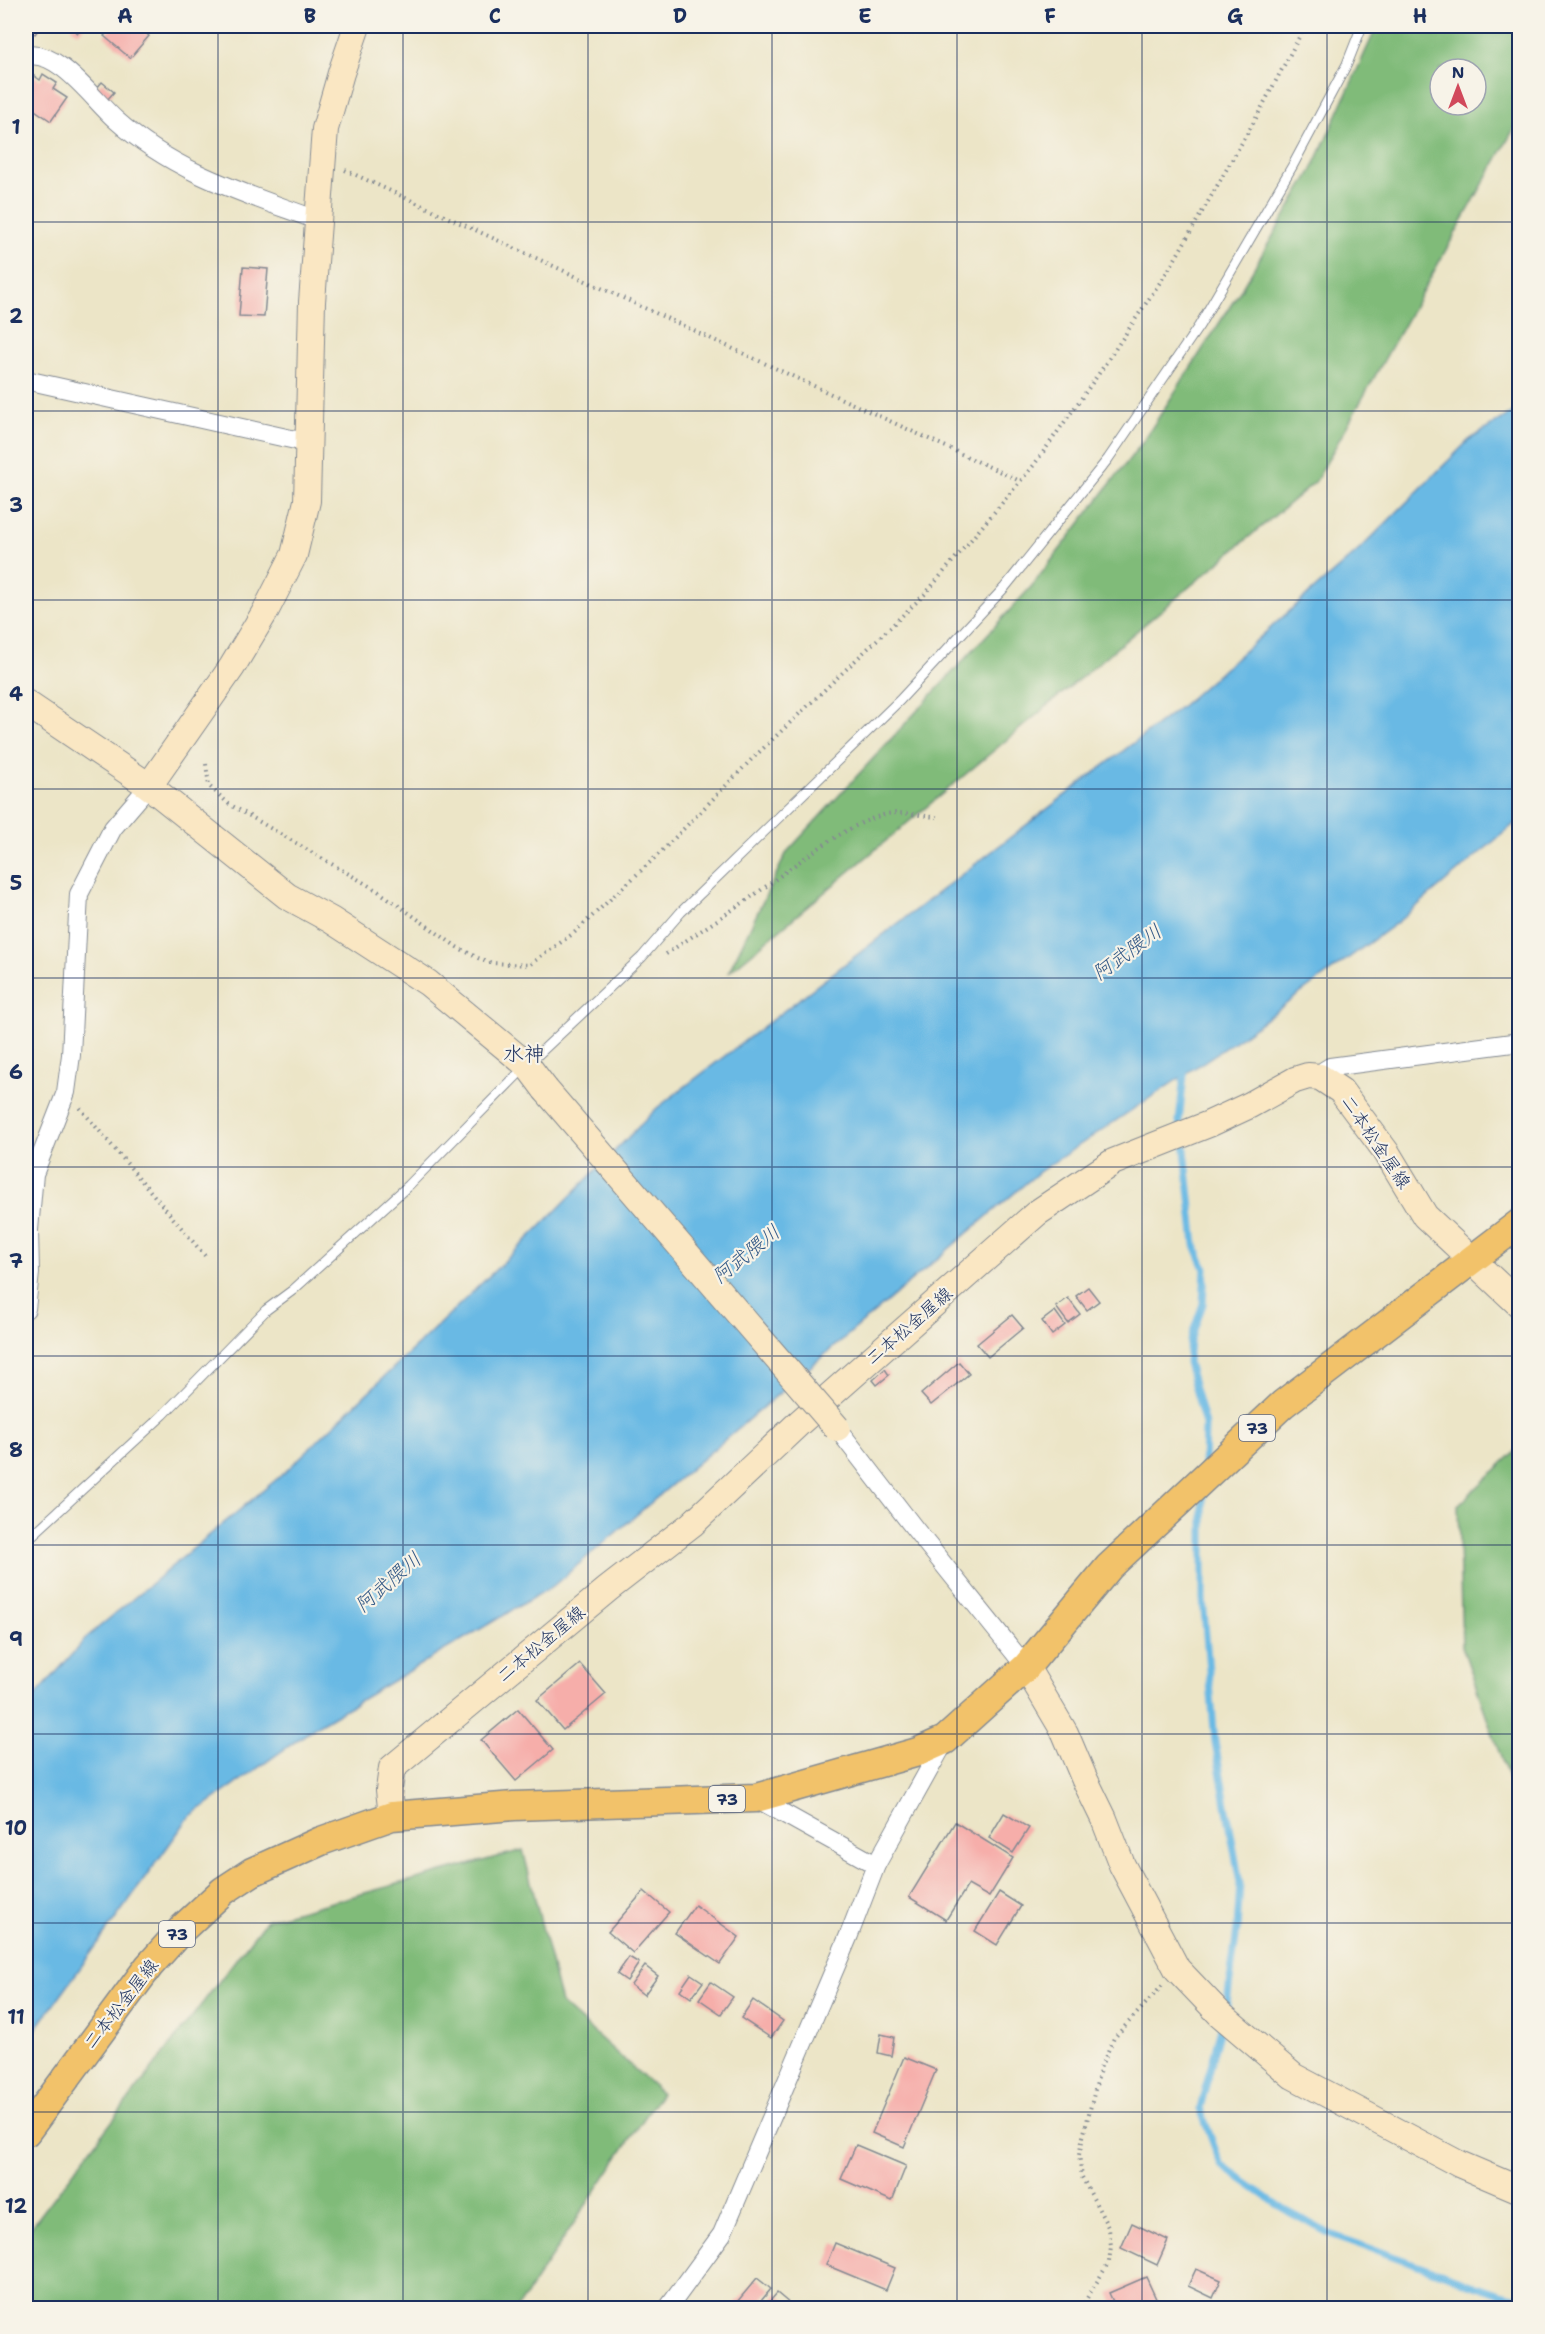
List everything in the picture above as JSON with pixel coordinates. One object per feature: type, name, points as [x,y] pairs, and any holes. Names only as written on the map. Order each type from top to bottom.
[{"type":"main road","name":"二本松金屋線","points":[[26,2132],[149,1966],[183,1928],[223,1891],[252,1872],[321,1841],[392,1816],[514,1806],[756,1798],[918,1752],[945,1740],[1026,1667],[1109,1567],[1283,1404],[1471,1258],[1520,1223]]},
{"type":"street","points":[[26,1310],[34,1174],[66,1092],[75,999],[79,894],[113,828],[149,786],[232,667],[265,612],[294,555],[307,501],[310,365],[322,159],[326,129],[340,74],[357,26]]},
{"type":"street","points":[[26,56],[42,56],[57,63],[115,120],[155,152],[206,179],[317,220]]},
{"type":"street","points":[[26,381],[309,442]]},
{"type":"street","points":[[26,703],[149,786],[287,896],[331,920],[428,983],[527,1065],[545,1089],[837,1428],[1026,1667],[1065,1733],[1122,1865],[1178,1969],[1220,2014],[1293,2076],[1459,2164],[1520,2190]]},
{"type":"street","points":[[1320,1077],[1330,1066],[1520,1042]]},
{"type":"street","name":"二本松金屋線","points":[[392,1816],[389,1791],[392,1768],[608,1589],[692,1524],[799,1423],[1037,1213],[1113,1162],[1209,1124],[1295,1080],[1308,1076],[1320,1077],[1341,1091],[1355,1107],[1387,1153],[1425,1216],[1471,1258]]},
{"type":"street","points":[[1471,1258],[1520,1305]]},
{"type":"street","points":[[668,2308],[722,2234],[845,1946],[876,1865],[945,1740]]},
{"type":"street","points":[[756,1798],[876,1865]]},
{"type":"lane","points":[[26,1541],[163,1414],[266,1310],[293,1290],[409,1185],[527,1065],[642,957],[681,912],[900,700],[1005,587],[1108,459],[1199,326],[1299,155],[1347,64],[1362,26]]},
{"type":"path","points":[[206,764],[209,786],[229,804],[378,891],[458,947],[492,963],[529,965],[574,933],[660,853],[751,760],[926,593],[1020,481],[1100,372],[1171,266],[1255,120],[1305,26]]},
{"type":"path","points":[[322,159],[1020,481]]},
{"type":"path","points":[[642,957],[649,961],[657,961],[800,861],[857,826],[885,814],[937,817]]},
{"type":"path","points":[[66,1092],[206,1257]]},
{"type":"path","points":[[1081,2308],[1109,2262],[1111,2246],[1109,2229],[1082,2177],[1079,2155],[1101,2066],[1114,2038],[1178,1969]]},
{"type":"green space","points":[[1377,26],[1519,26],[1519,120],[1316,481],[728,973],[787,852],[1031,587],[1144,440],[1242,288],[1312,170]]},
{"type":"green space","points":[[1519,1448],[1519,1809],[1462,1646],[1458,1505]]},
{"type":"green space","points":[[523,1850],[561,2003],[661,2093],[517,2308],[26,2308],[26,2234],[266,1920]]},
{"type":"water","name":"阿武隈川","points":[[1519,408],[1519,820],[1399,921],[1241,1037],[1039,1172],[553,1586],[320,1724],[189,1817],[26,2043],[26,1707],[87,1637],[284,1473],[536,1231],[657,1108],[1183,705],[1359,550],[1469,440]]},
{"type":"building","points":[[26,26],[41,26],[35,34]]},
{"type":"building","points":[[85,26],[78,33],[71,28]]},
{"type":"building","points":[[113,26],[138,26],[149,36],[130,58],[104,36]]},
{"type":"building","points":[[26,70],[40,80],[43,74],[57,83],[53,89],[67,98],[51,121],[26,104]]},
{"type":"building","points":[[102,82],[114,92],[107,100],[95,90]]},
{"type":"building","points":[[243,267],[268,269],[264,317],[239,316]]},
{"type":"building","points":[[1088,1287],[1099,1301],[1087,1310],[1076,1296]]},
{"type":"building","points":[[1068,1298],[1080,1314],[1068,1323],[1056,1307]]},
{"type":"building","points":[[1055,1311],[1065,1325],[1052,1335],[1042,1321]]},
{"type":"building","points":[[1012,1315],[1023,1328],[988,1357],[977,1344]]},
{"type":"building","points":[[959,1362],[969,1374],[931,1405],[921,1394]]},
{"type":"building","points":[[885,1369],[889,1375],[877,1385],[873,1380]]},
{"type":"building","points":[[580,1664],[606,1694],[563,1730],[537,1700]]},
{"type":"building","points":[[518,1709],[553,1750],[516,1781],[481,1740]]},
{"type":"building","points":[[1004,1813],[1029,1828],[1013,1853],[989,1838]]},
{"type":"building","points":[[955,1822],[1013,1858],[989,1897],[968,1885],[946,1920],[909,1897]]},
{"type":"building","points":[[644,1891],[669,1912],[633,1953],[608,1932]]},
{"type":"building","points":[[999,1892],[1021,1906],[997,1945],[975,1931]]},
{"type":"building","points":[[695,1905],[739,1937],[720,1964],[675,1933]]},
{"type":"building","points":[[629,1957],[639,1963],[627,1981],[617,1974]]},
{"type":"building","points":[[645,1966],[658,1976],[644,1995],[631,1985]]},
{"type":"building","points":[[691,1974],[703,1982],[691,1998],[680,1990]]},
{"type":"building","points":[[711,1982],[733,1997],[721,2014],[699,1999]]},
{"type":"building","points":[[753,2000],[783,2021],[771,2038],[741,2018]]},
{"type":"building","points":[[881,2034],[894,2037],[891,2056],[878,2053]]},
{"type":"building","points":[[904,2057],[936,2070],[904,2147],[872,2133]]},
{"type":"building","points":[[856,2145],[906,2166],[892,2201],[841,2179]]},
{"type":"building","points":[[1132,2223],[1168,2240],[1157,2265],[1121,2248]]},
{"type":"building","points":[[835,2243],[895,2268],[886,2290],[826,2265]]},
{"type":"building","points":[[1196,2269],[1221,2280],[1213,2298],[1188,2286]]},
{"type":"building","points":[[1146,2277],[1158,2303],[1145,2308],[1116,2308],[1109,2293]]},
{"type":"building","points":[[757,2278],[771,2289],[755,2308],[732,2308]]},
{"type":"building","points":[[777,2293],[790,2304],[786,2308],[764,2308]]},
{"type":"waterway","points":[[1181,1130],[1179,1121],[1185,1066]]},
{"type":"waterway","points":[[1184,1141],[1195,1245],[1205,1269],[1203,1304],[1190,1341],[1188,1362],[1205,1425],[1204,1468]]},
{"type":"waterway","points":[[1203,1491],[1203,1599],[1215,1742],[1240,1884],[1237,1929],[1226,2010]]},
{"type":"waterway","points":[[1222,2024],[1200,2108],[1221,2165],[1285,2210],[1330,2234],[1500,2294],[1520,2298]]},
{"type":"district","name":"水神","points":[[524,1054]]}]
